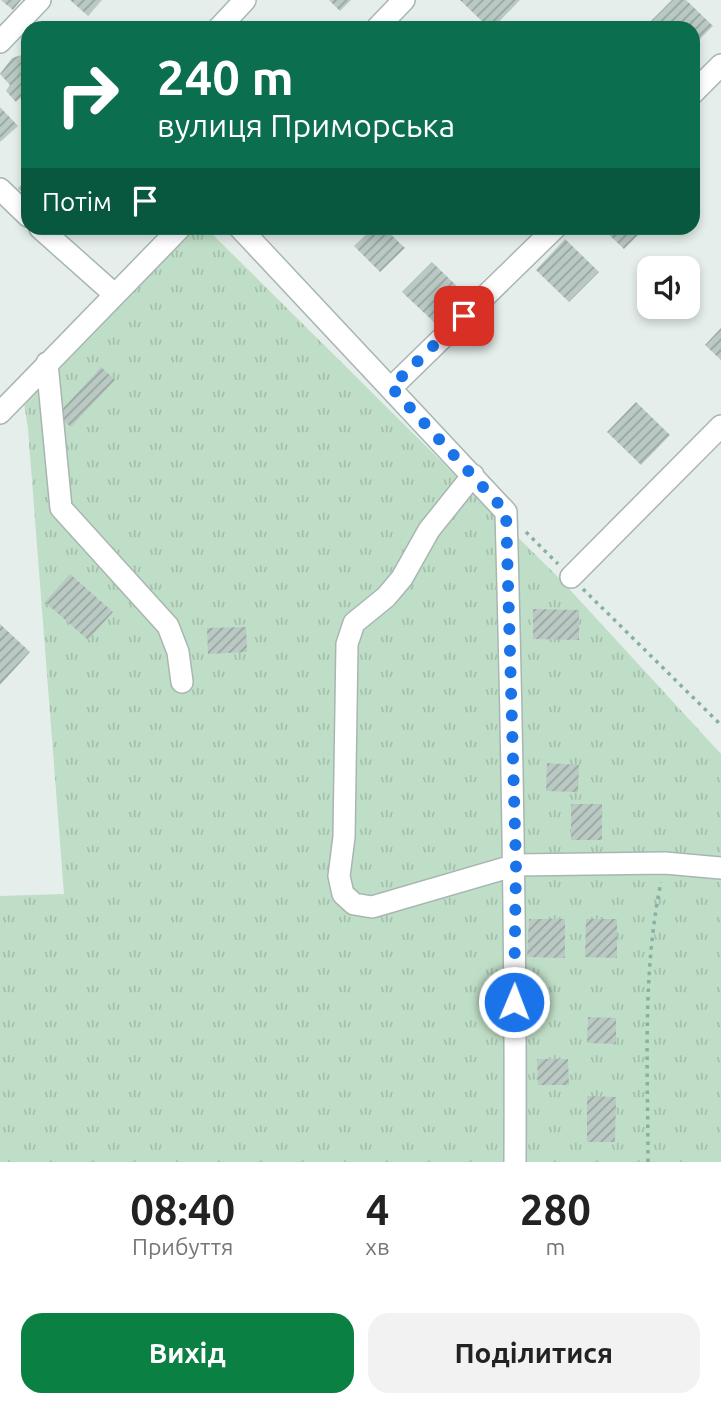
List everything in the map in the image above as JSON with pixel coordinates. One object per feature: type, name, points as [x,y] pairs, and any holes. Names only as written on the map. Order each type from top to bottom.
[{"type":"street","points":[[0,42],[40,0]]},
{"type":"street","points":[[226,21],[245,0]]},
{"type":"street","points":[[384,21],[404,0]]},
{"type":"street","points":[[700,86],[721,65]]},
{"type":"street","points":[[0,189],[21,209]]},
{"type":"street","points":[[48,235],[113,293]]},
{"type":"street","points":[[2,407],[173,235]]},
{"type":"street","points":[[247,235],[506,512],[516,865],[515,1162]]},
{"type":"street","points":[[391,387],[548,235]]},
{"type":"street","points":[[47,363],[61,508],[168,626],[178,652],[182,682]]},
{"type":"street","points":[[571,577],[721,425]]},
{"type":"street","points":[[473,475],[429,530],[401,578],[386,597],[354,623],[347,644],[344,837],[339,876],[343,894],[354,904],[372,906],[516,865],[665,863],[721,867]]},
{"type":"path","points":[[506,512],[721,725]]},
{"type":"path","points":[[648,1162],[648,995],[652,925],[665,863]]},
{"type":"green space","points":[[173,235],[213,235],[560,579],[721,754],[721,1162],[0,1162],[0,896],[64,894],[28,429],[23,397]]},
{"type":"building","points":[[1,0],[21,0],[13,10]]},
{"type":"building","points":[[70,0],[102,0],[88,16]]},
{"type":"building","points":[[329,0],[351,0],[340,11]]},
{"type":"building","points":[[460,0],[520,0],[500,21],[482,21]]},
{"type":"building","points":[[672,0],[686,0],[713,26],[700,39],[700,21],[651,21]]},
{"type":"building","points":[[21,55],[21,99],[16,102],[6,91],[10,85],[0,74],[12,58]]},
{"type":"building","points":[[0,107],[18,126],[0,142]]},
{"type":"building","points":[[366,235],[391,235],[405,248],[380,272],[354,246]]},
{"type":"building","points":[[609,235],[638,235],[624,249]]},
{"type":"building","points":[[565,239],[599,272],[569,302],[536,270]]},
{"type":"building","points":[[432,262],[465,294],[436,324],[402,292]]},
{"type":"building","points":[[721,328],[721,360],[705,345]]},
{"type":"building","points":[[101,367],[115,380],[71,427],[57,415]]},
{"type":"building","points":[[636,402],[670,435],[641,465],[607,432]]},
{"type":"building","points":[[70,574],[113,612],[88,640],[45,602]]},
{"type":"building","points":[[533,609],[579,610],[579,640],[533,639]]},
{"type":"building","points":[[0,624],[30,652],[0,685]]},
{"type":"building","points":[[246,627],[247,652],[208,654],[207,628]]},
{"type":"building","points":[[547,763],[579,765],[578,792],[546,791]]},
{"type":"building","points":[[571,804],[602,804],[602,840],[571,840]]},
{"type":"building","points":[[529,919],[565,919],[565,958],[527,957]]},
{"type":"building","points":[[586,919],[617,919],[617,958],[585,957]]},
{"type":"building","points":[[588,1017],[616,1018],[616,1044],[587,1043]]},
{"type":"building","points":[[537,1059],[568,1059],[569,1085],[538,1085]]},
{"type":"building","points":[[587,1096],[616,1097],[615,1142],[587,1142]]},
{"type":"route","points":[[464,316],[391,387],[506,512],[516,865],[514,1002]]}]
